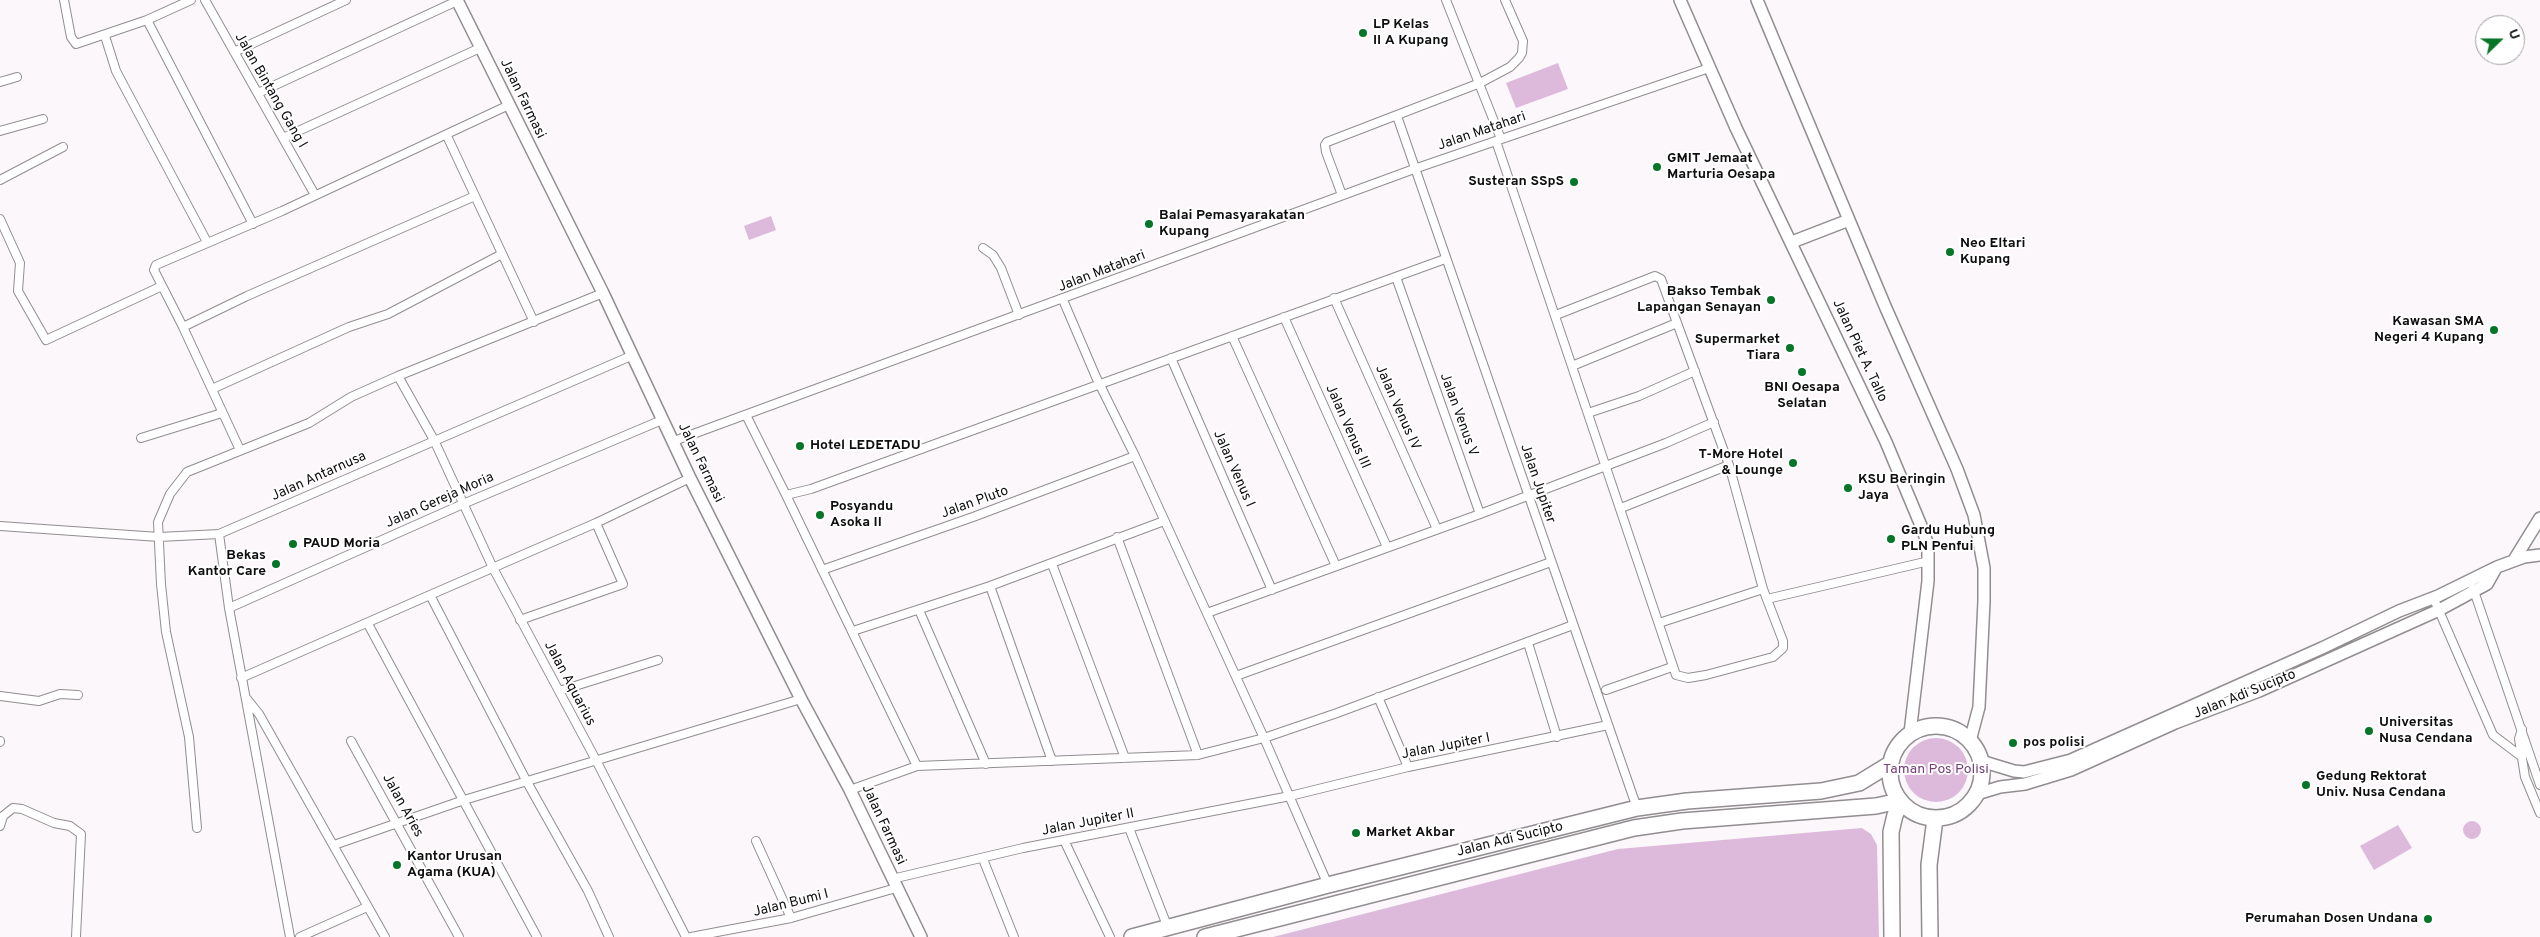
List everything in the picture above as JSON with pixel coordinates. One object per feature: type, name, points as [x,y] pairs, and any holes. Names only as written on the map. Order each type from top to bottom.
[{"type":"highway","points":[[1942,725],[1957,730],[1970,741],[1981,761],[1982,772],[1977,794],[1966,807],[1952,816],[1935,819],[1911,812],[1900,802],[1889,777],[1890,764],[1897,746],[1910,733],[1925,726],[1942,725]]},
{"type":"highway","name":"Jalan Adi Sucipto","points":[[1132,937],[1328,885],[1637,808],[1687,801],[1821,791],[1860,783],[1890,764]]},
{"type":"highway","points":[[1892,937],[1891,832],[1900,802]]},
{"type":"highway","name":"Jalan Adi Sucipto","points":[[1205,937],[1657,824],[1876,806],[1900,802]]},
{"type":"highway","points":[[1930,937],[1929,865],[1935,819]]},
{"type":"highway","points":[[1272,900],[1280,917]]},
{"type":"main road","name":"Jalan Piet A. Tallo","points":[[1680,0],[1709,68],[1911,498],[1928,546],[1929,562],[1910,733]]},
{"type":"main road","points":[[1757,0],[1974,515],[1984,568],[1983,632],[1979,708],[1970,741]]},
{"type":"main road","name":"Jalan Farmasi","points":[[457,1],[603,293],[690,478],[801,699],[850,790],[921,937]]},
{"type":"main road","points":[[1792,242],[1849,220]]},
{"type":"main road","points":[[2514,560],[2540,518]]},
{"type":"main road","name":"Jalan Adi Sucipto","points":[[1981,761],[2024,772],[2071,760],[2433,597],[2472,586],[2487,584],[2497,567],[2514,560],[2540,555]]},
{"type":"main road","name":"Jalan Adi Sucipto","points":[[1977,794],[2000,787],[2025,784],[2071,770],[2175,723],[2259,691],[2439,610],[2472,586]]},
{"type":"street","points":[[64,0],[73,41],[81,44],[147,20],[192,0]]},
{"type":"street","name":"Jalan Bintang Gang I","points":[[205,0],[315,195]]},
{"type":"street","points":[[234,52],[346,0]]},
{"type":"street","points":[[1446,0],[1480,83],[1572,366],[1659,623],[1672,667],[1676,675],[1688,678],[1773,657],[1780,652],[1783,641],[1763,589],[1729,465],[1661,279],[1655,276],[1556,315]]},
{"type":"street","points":[[1342,195],[1325,145],[1480,83],[1510,67],[1522,53],[1523,42],[1505,0]]},
{"type":"street","points":[[258,92],[457,1]]},
{"type":"street","points":[[147,20],[254,224]]},
{"type":"street","points":[[105,36],[116,71],[206,242]]},
{"type":"street","points":[[283,138],[480,48]]},
{"type":"street","name":"Jalan Matahari","points":[[674,441],[1063,300],[1414,169],[1709,68]]},
{"type":"street","points":[[0,82],[17,77]]},
{"type":"street","points":[[240,450],[154,267],[206,242],[254,224],[447,136],[509,105]]},
{"type":"street","name":"Jalan Jupiter","points":[[1397,116],[1637,808]]},
{"type":"street","points":[[0,131],[43,118]]},
{"type":"street","points":[[447,136],[534,322]]},
{"type":"street","points":[[0,180],[63,147]]},
{"type":"street","points":[[183,327],[247,296],[475,196]]},
{"type":"street","points":[[0,220],[20,263],[18,291],[46,340],[162,286]]},
{"type":"street","points":[[983,248],[993,255],[1001,268],[1019,315]]},
{"type":"street","points":[[212,389],[349,327],[388,314],[502,254]]},
{"type":"street","points":[[786,495],[820,486],[1445,258]]},
{"type":"street","name":"Jalan Venus V","points":[[1396,277],[1480,514]]},
{"type":"street","points":[[197,828],[189,737],[166,632],[160,584],[158,522],[170,494],[187,472],[309,423],[351,397],[398,376],[603,293]]},
{"type":"street","name":"Jalan Venus IV","points":[[1334,298],[1437,529]]},
{"type":"street","points":[[1063,300],[1099,383],[1135,456],[1236,676],[1328,885]]},
{"type":"street","name":"Jalan Venus III","points":[[1284,317],[1386,547]]},
{"type":"street","points":[[1572,366],[1677,323]]},
{"type":"street","points":[[1232,336],[1336,566]]},
{"type":"street","name":"Jalan Antarnusa","points":[[0,526],[159,538],[220,534],[631,356]]},
{"type":"street","name":"Jalan Venus I","points":[[1171,358],[1272,590]]},
{"type":"street","points":[[1588,413],[1639,396],[1695,371]]},
{"type":"street","name":"Jalan Aquarius","points":[[398,376],[434,440],[493,568],[597,762],[686,937]]},
{"type":"street","points":[[141,438],[222,413]]},
{"type":"street","points":[[746,415],[853,631],[917,766]]},
{"type":"street","name":"Jalan Gereja Moria","points":[[229,608],[463,504],[662,420]]},
{"type":"street","points":[[1207,613],[1480,514],[1666,443],[1714,422]]},
{"type":"street","name":"Jalan Pluto","points":[[822,570],[974,517],[1135,456]]},
{"type":"street","points":[[1621,508],[1729,465]]},
{"type":"street","points":[[241,678],[596,523],[690,478]]},
{"type":"street","points":[[853,631],[990,586],[1164,521]]},
{"type":"street","points":[[520,620],[622,584],[596,523]]},
{"type":"street","points":[[220,534],[229,608],[241,678],[290,937]]},
{"type":"street","points":[[1117,537],[1198,756]]},
{"type":"street","points":[[1236,676],[1551,562]]},
{"type":"street","points":[[1767,599],[1929,562]]},
{"type":"street","points":[[1052,564],[1125,758]]},
{"type":"street","points":[[990,586],[1052,761]]},
{"type":"street","points":[[2472,586],[2522,727],[2540,785],[2530,790]]},
{"type":"street","points":[[1659,623],[1763,589]]},
{"type":"street","points":[[430,595],[527,782],[588,891],[610,937]]},
{"type":"street","points":[[2433,597],[2494,735],[2522,757]]},
{"type":"street","points":[[919,610],[986,764]]},
{"type":"street","points":[[368,624],[537,937]]},
{"type":"street","points":[[850,790],[917,766],[1198,756],[1264,738],[1378,698],[1573,625]]},
{"type":"street","points":[[1528,643],[1557,737]]},
{"type":"street","points":[[559,691],[658,660]]},
{"type":"street","points":[[1606,690],[1672,667]]},
{"type":"street","points":[[0,696],[39,701],[60,694],[78,695]]},
{"type":"street","points":[[246,697],[259,714],[367,907],[386,937]]},
{"type":"street","points":[[1378,698],[1408,767]]},
{"type":"street","points":[[334,845],[464,800],[597,762],[801,699]]},
{"type":"street","name":"Jalan Jupiter I","points":[[1290,796],[1408,767],[1608,725]]},
{"type":"street","points":[[2522,727],[2520,739],[2525,777],[2540,813]]},
{"type":"street","name":"Jalan Aries","points":[[351,741],[459,937]]},
{"type":"street","name":"Jalan Jupiter II","points":[[894,884],[983,858],[1064,840],[1290,796]]},
{"type":"street","points":[[0,826],[3,816],[13,808],[22,809],[54,823],[75,828],[81,834],[76,937]]},
{"type":"street","points":[[1130,828],[1168,928]]},
{"type":"street","points":[[1064,840],[1110,937]]},
{"type":"street","points":[[756,841],[791,918]]},
{"type":"street","points":[[983,858],[1014,937]]},
{"type":"street","name":"Jalan Bumi I","points":[[691,937],[791,918],[894,884]]},
{"type":"street","points":[[300,937],[367,907]]},
{"type":"green space","points":[[1558,63],[1568,89],[1516,108],[1506,83]]},
{"type":"green space","points":[[771,216],[776,230],[749,240],[744,226]]},
{"type":"green space","name":"Taman Pos Polisi","points":[[1936,738],[1954,744],[1962,752],[1968,770],[1962,788],[1954,796],[1936,802],[1918,796],[1910,788],[1904,770],[1910,752],[1918,744]]},
{"type":"green space","points":[[2472,821],[2480,826],[2481,830],[2476,838],[2472,839],[2464,834],[2463,830],[2468,822]]},
{"type":"green space","points":[[2398,825],[2412,848],[2374,870],[2360,846]]},
{"type":"green space","points":[[1862,828],[1871,834],[1877,845],[1879,937],[1273,937],[1618,849]]},
{"type":"place","name":"LP Kelas II A Kupang","points":[[1363,33]]},
{"type":"place","name":"GMIT Jemaat Marturia Oesapa","points":[[1657,167]]},
{"type":"place","name":"Susteran SSpS","points":[[1574,182]]},
{"type":"place","name":"Balai Pemasyarakatan Kupang","points":[[1149,224]]},
{"type":"place","name":"Neo Eltari Kupang","points":[[1950,252]]},
{"type":"place","name":"Bakso Tembak Lapangan Senayan","points":[[1771,300]]},
{"type":"place","name":"Kawasan SMA Negeri 4 Kupang","points":[[2494,330]]},
{"type":"place","name":"Supermarket Tiara","points":[[1790,348]]},
{"type":"place","name":"BNI Oesapa Selatan","points":[[1802,372]]},
{"type":"place","name":"Hotel LEDETADU","points":[[800,446]]},
{"type":"place","name":"T-More Hotel & Lounge","points":[[1793,463]]},
{"type":"place","name":"KSU Beringin Jaya","points":[[1848,488]]},
{"type":"place","name":"Posyandu Asoka II","points":[[820,515]]},
{"type":"place","name":"Gardu Hubung PLN Penfui","points":[[1891,539]]},
{"type":"place","name":"PAUD Moria","points":[[293,544]]},
{"type":"place","name":"Bekas Kantor Care","points":[[276,564]]},
{"type":"place","name":"Universitas Nusa Cendana","points":[[2369,731]]},
{"type":"place","name":"pos polisi","points":[[2013,743]]},
{"type":"place","name":"Gedung Rektorat Univ. Nusa Cendana","points":[[2306,785]]},
{"type":"place","name":"Market Akbar","points":[[1356,833]]},
{"type":"place","name":"Kantor Urusan Agama (KUA)","points":[[397,865]]},
{"type":"place","name":"Perumahan Dosen Undana","points":[[2428,919]]}]
